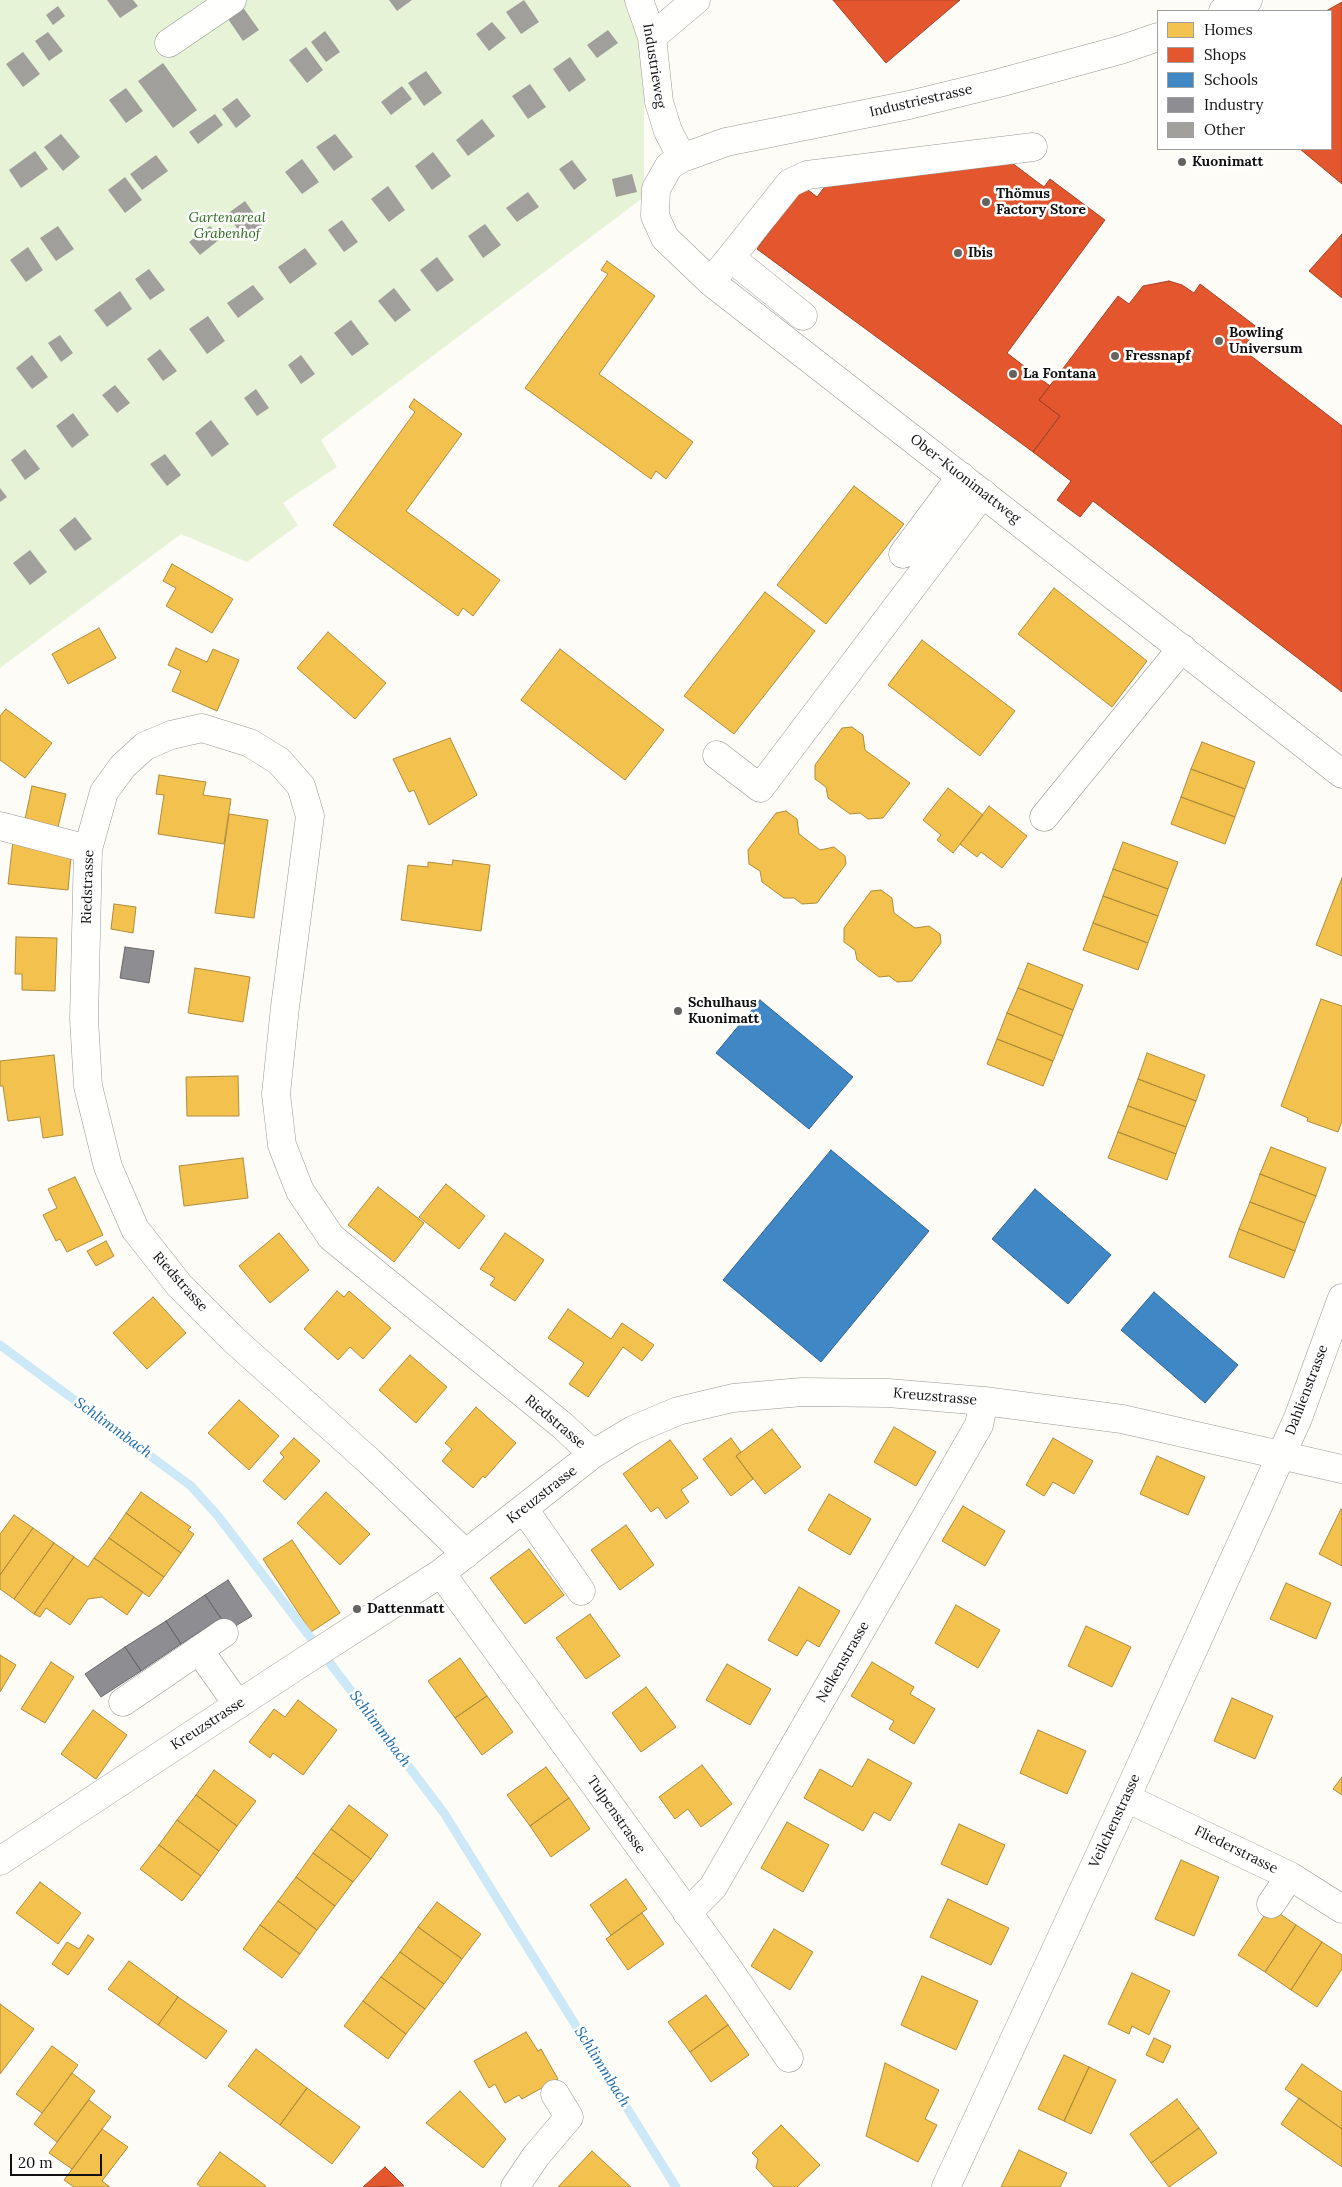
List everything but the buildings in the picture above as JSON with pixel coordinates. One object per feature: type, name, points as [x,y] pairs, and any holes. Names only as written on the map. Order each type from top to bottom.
[{"type":"street","points":[[169,43],[232,0]]},
{"type":"street","name":"Industrieweg","points":[[639,0],[652,37],[658,102],[668,131],[682,158]]},
{"type":"street","points":[[652,37],[696,0]]},
{"type":"street","points":[[1225,10],[1248,0]]},
{"type":"street","name":"Industriestrasse","points":[[682,158],[726,142],[909,105],[1000,83],[1120,50],[1157,36]]},
{"type":"street","points":[[711,282],[790,183],[807,175],[1033,147]]},
{"type":"street","name":"Ober-Kuonimattweg","points":[[682,158],[669,166],[656,189],[655,216],[664,238],[711,282],[1342,774]]},
{"type":"street","points":[[731,258],[803,316]]},
{"type":"street","points":[[903,554],[961,476]]},
{"type":"street","points":[[717,754],[760,788],[983,493]]},
{"type":"street","points":[[1044,817],[1182,648]]},
{"type":"street","name":"Riedstrasse","points":[[466,1554],[369,1461],[234,1340],[179,1285],[135,1229],[108,1167],[88,1086],[84,1019],[88,849],[104,792],[123,766],[145,746],[171,735],[202,728],[250,743],[278,761],[301,786],[310,816],[284,1007],[276,1094],[282,1145],[300,1191],[331,1237],[562,1426],[593,1454]]},
{"type":"street","points":[[0,826],[88,849]]},
{"type":"street","name":"Dahlienstrasse","points":[[1282,1454],[1298,1418],[1342,1298]]},
{"type":"street","name":"Kreuzstrasse","points":[[0,1861],[308,1658],[442,1574],[593,1454],[633,1430],[678,1411],[733,1398],[811,1392],[888,1393],[984,1401],[1122,1419],[1342,1469]]},
{"type":"street","name":"Nelkenstrasse","points":[[687,1913],[713,1887],[979,1425],[984,1401]]},
{"type":"street","name":"Veilchenstrasse","points":[[946,2187],[1126,1798],[1282,1454]]},
{"type":"street","points":[[524,1509],[581,1591]]},
{"type":"street","name":"Tulpenstrasse","points":[[442,1574],[687,1913],[789,2058]]},
{"type":"street","points":[[123,1702],[224,1633]]},
{"type":"street","points":[[199,1650],[238,1705]]},
{"type":"street","name":"Fliederstrasse","points":[[1126,1798],[1290,1876],[1342,1909]]},
{"type":"street","points":[[1271,1904],[1290,1876]]},
{"type":"street","points":[[514,2187],[536,2156],[569,2117],[554,2094]]},
{"type":"green space","name":"Gartenareal Grabenhof","points":[[0,0],[627,0],[639,32],[644,99],[644,197],[321,440],[337,467],[283,503],[298,525],[247,562],[181,534],[0,668]]},
{"type":"waterway","name":"Schlimmbach","points":[[0,1345],[191,1486],[218,1516],[444,1813],[676,2187]]},
{"type":"place","name":"Kuonimatt","points":[[1182,162]]},
{"type":"place","name":"Thömus Factory Store","points":[[986,202]]},
{"type":"place","name":"Ibis","points":[[958,253]]},
{"type":"place","name":"Bowling Universum","points":[[1219,341]]},
{"type":"place","name":"Fressnapf","points":[[1115,356]]},
{"type":"place","name":"La Fontana","points":[[1013,374]]},
{"type":"place","name":"Schulhaus Kuonimatt","points":[[678,1011]]},
{"type":"place","name":"Dattenmatt","points":[[357,1609]]}]
